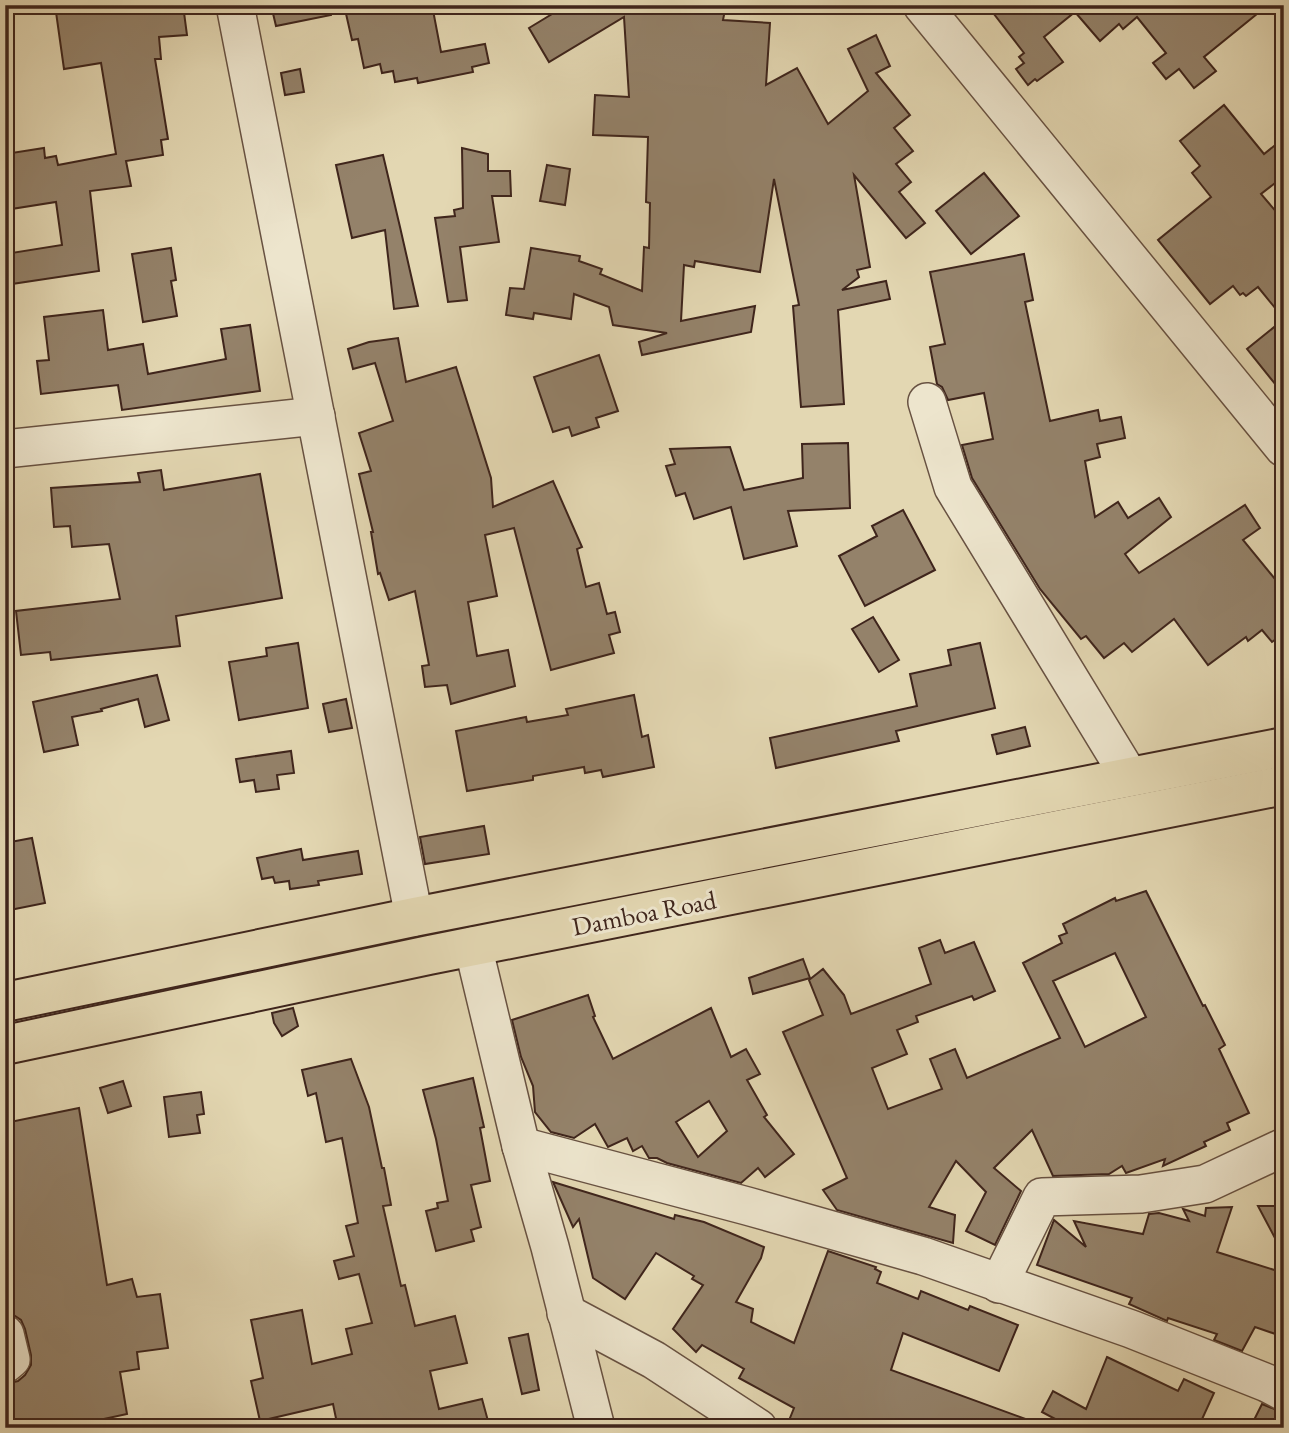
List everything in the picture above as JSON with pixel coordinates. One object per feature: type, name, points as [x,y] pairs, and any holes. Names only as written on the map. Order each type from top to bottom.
[{"type":"main road","name":"Damboa Road","points":[[5,1002],[414,917],[1284,747]]},
{"type":"main road","name":"Damboa Road","points":[[5,1045],[473,946],[1284,785]]},
{"type":"street","points":[[235,5],[414,917]]},
{"type":"street","points":[[922,5],[1284,448]]},
{"type":"street","points":[[927,402],[953,487],[1129,776]]},
{"type":"street","points":[[5,449],[316,416]]},
{"type":"street","points":[[473,946],[521,1146],[596,1428]]},
{"type":"street","points":[[521,1146],[911,1252],[1131,1329],[1284,1392]]},
{"type":"street","points":[[999,1284],[1042,1197],[1141,1194],[1205,1184],[1284,1147]]},
{"type":"street","points":[[566,1313],[654,1360],[758,1428]]},
{"type":"street","points":[[5,1334],[11,1359],[5,1364]]},
{"type":"building","points":[[55,5],[183,5],[187,35],[159,37],[161,59],[155,59],[168,139],[161,140],[163,155],[126,161],[131,186],[90,191],[99,271],[5,285],[5,254],[62,245],[56,202],[5,210],[5,154],[44,148],[45,158],[56,156],[58,165],[116,154],[101,63],[64,69]]},
{"type":"building","points":[[271,5],[330,5],[331,15],[276,26]]},
{"type":"building","points":[[344,5],[432,5],[441,52],[485,44],[489,63],[472,67],[473,72],[418,83],[417,78],[395,82],[393,71],[382,73],[380,64],[364,68],[358,39],[352,40]]},
{"type":"building","points":[[567,5],[726,5],[723,20],[770,23],[766,85],[797,68],[828,124],[868,91],[848,49],[876,35],[890,66],[876,73],[910,115],[894,128],[913,151],[896,164],[911,182],[899,192],[925,223],[906,238],[854,175],[870,267],[857,270],[859,277],[842,290],[886,281],[890,299],[838,310],[844,404],[801,407],[793,306],[799,305],[774,179],[760,272],[695,261],[694,267],[684,265],[681,321],[755,306],[751,332],[642,355],[639,342],[667,333],[613,325],[609,307],[574,294],[571,319],[534,313],[533,319],[506,315],[510,288],[524,289],[531,248],[580,256],[579,261],[602,269],[600,274],[642,291],[644,247],[649,248],[650,203],[646,202],[648,137],[593,135],[595,95],[629,97],[624,17],[549,62],[529,28]]},
{"type":"building","points":[[987,5],[1268,5],[1204,57],[1216,71],[1194,88],[1179,69],[1166,79],[1153,63],[1166,53],[1137,17],[1123,29],[1119,24],[1100,41],[1075,12],[1044,37],[1063,62],[1028,85],[1016,69],[1024,63],[1019,57],[1024,53]]},
{"type":"building","points":[[300,69],[304,92],[285,95],[281,73]]},
{"type":"building","points":[[1224,105],[1264,154],[1284,138],[1284,176],[1261,194],[1284,221],[1284,319],[1258,287],[1246,296],[1243,293],[1240,295],[1233,286],[1210,304],[1158,240],[1211,197],[1192,173],[1200,166],[1180,141]]},
{"type":"building","points":[[462,148],[488,154],[488,171],[510,171],[511,196],[492,196],[499,242],[460,247],[467,300],[448,302],[435,218],[455,216],[454,210],[463,208]]},
{"type":"building","points":[[383,155],[418,306],[394,309],[385,230],[352,238],[336,165]]},
{"type":"building","points":[[547,165],[570,169],[565,205],[540,201]]},
{"type":"building","points":[[984,173],[1019,216],[971,254],[936,211]]},
{"type":"building","points":[[171,248],[176,280],[171,281],[177,316],[143,322],[132,254]]},
{"type":"building","points":[[1024,254],[1033,300],[1025,302],[1050,421],[1098,410],[1100,421],[1121,417],[1125,438],[1097,444],[1100,457],[1085,461],[1095,517],[1118,502],[1128,518],[1159,498],[1171,517],[1125,554],[1139,573],[1245,505],[1260,528],[1243,540],[1284,590],[1284,633],[1272,642],[1262,630],[1248,641],[1246,637],[1208,665],[1174,619],[1132,652],[1124,643],[1104,658],[1086,636],[1081,639],[1040,589],[972,478],[962,445],[993,439],[984,393],[948,400],[942,387],[937,384],[930,347],[945,344],[930,272]]},
{"type":"building","points":[[103,310],[108,350],[143,344],[148,374],[226,359],[221,329],[250,325],[260,391],[122,410],[118,385],[41,394],[37,361],[49,360],[44,317]]},
{"type":"building","points":[[1284,319],[1284,395],[1247,349]]},
{"type":"building","points":[[398,338],[406,382],[456,367],[491,478],[493,507],[553,481],[582,547],[577,549],[586,587],[599,583],[607,614],[615,612],[620,632],[609,635],[614,653],[551,670],[514,528],[485,535],[497,596],[468,602],[477,656],[508,650],[515,686],[451,704],[447,685],[425,687],[422,666],[429,665],[415,591],[389,600],[380,573],[378,574],[373,532],[359,474],[371,471],[359,433],[393,421],[375,363],[353,369],[348,349],[369,342]]},
{"type":"building","points":[[599,355],[618,411],[596,418],[599,427],[572,436],[569,427],[553,432],[534,377]]},
{"type":"building","points":[[848,443],[850,508],[788,511],[797,546],[744,559],[731,507],[694,519],[685,493],[676,496],[666,466],[675,464],[670,449],[730,447],[744,490],[803,478],[802,444]]},
{"type":"building","points":[[161,470],[164,490],[260,474],[282,598],[176,616],[180,646],[51,660],[50,652],[21,655],[16,611],[120,599],[109,544],[72,547],[70,526],[54,527],[51,488],[140,482],[138,473]]},
{"type":"building","points":[[903,510],[935,570],[865,606],[839,556],[877,536],[872,526]]},
{"type":"building","points":[[873,617],[899,660],[879,672],[852,629]]},
{"type":"building","points":[[298,643],[308,708],[239,720],[229,662],[267,656],[266,648]]},
{"type":"building","points":[[980,643],[995,708],[896,731],[899,741],[776,768],[770,738],[917,706],[910,674],[951,665],[948,650]]},
{"type":"building","points":[[157,675],[169,720],[145,727],[138,699],[101,709],[102,711],[72,717],[78,745],[44,752],[33,702]]},
{"type":"building","points":[[634,695],[642,737],[648,735],[654,767],[603,777],[601,770],[585,773],[584,767],[533,776],[533,780],[467,791],[456,731],[526,717],[527,722],[568,715],[566,709]]},
{"type":"building","points":[[346,699],[352,728],[329,732],[323,704]]},
{"type":"building","points":[[1025,727],[1030,746],[997,754],[992,735]]},
{"type":"building","points":[[291,751],[294,773],[277,775],[279,789],[256,792],[254,780],[240,782],[236,759]]},
{"type":"building","points":[[484,826],[489,854],[425,864],[420,837]]},
{"type":"building","points":[[32,838],[45,903],[5,911],[5,843]]},
{"type":"building","points":[[301,849],[303,860],[358,851],[362,874],[318,881],[319,885],[290,889],[289,881],[275,883],[273,877],[262,879],[257,858]]},
{"type":"building","points":[[1146,891],[1225,1045],[1219,1049],[1249,1113],[1227,1123],[1230,1130],[1204,1142],[1206,1146],[1163,1166],[1165,1159],[1126,1173],[1122,1166],[1109,1174],[1053,1176],[1032,1130],[994,1168],[1021,1191],[995,1245],[966,1231],[986,1192],[956,1161],[929,1207],[955,1215],[953,1243],[837,1210],[823,1190],[847,1178],[783,1032],[823,1015],[809,980],[823,969],[844,995],[851,1014],[931,984],[919,948],[940,940],[945,953],[974,942],[995,991],[974,1000],[972,996],[916,1016],[918,1022],[897,1030],[907,1054],[872,1068],[888,1109],[942,1089],[930,1059],[955,1049],[967,1078],[1060,1038],[1023,963],[1062,943],[1059,936],[1067,933],[1063,924],[1115,898],[1116,901]],"holes":[[[1115,953],[1146,1017],[1085,1047],[1053,981]]]},
{"type":"building","points":[[803,959],[810,978],[753,994],[749,978]]},
{"type":"building","points":[[588,995],[595,1016],[593,1017],[613,1059],[711,1008],[731,1057],[746,1049],[760,1074],[747,1080],[767,1115],[764,1117],[794,1154],[765,1177],[758,1168],[741,1183],[649,1158],[642,1146],[633,1151],[627,1138],[608,1147],[595,1124],[574,1138],[551,1132],[535,1112],[533,1086],[521,1057],[512,1020]],"holes":[[[709,1101],[727,1131],[698,1157],[676,1122]]]},
{"type":"building","points":[[293,1008],[298,1026],[282,1036],[274,1023],[272,1013]]},
{"type":"building","points":[[351,1059],[369,1107],[384,1168],[391,1205],[383,1206],[401,1286],[405,1285],[415,1326],[455,1316],[467,1363],[430,1371],[439,1409],[482,1399],[488,1421],[460,1428],[338,1428],[333,1404],[260,1421],[251,1381],[263,1378],[251,1320],[302,1310],[312,1364],[352,1354],[346,1329],[372,1323],[359,1274],[339,1279],[334,1261],[354,1256],[346,1226],[358,1223],[342,1138],[326,1142],[316,1093],[308,1096],[302,1070]]},
{"type":"building","points":[[473,1078],[484,1127],[480,1128],[490,1181],[471,1185],[481,1227],[471,1230],[474,1241],[436,1251],[426,1211],[438,1208],[437,1203],[448,1201],[423,1090]]},
{"type":"building","points":[[123,1081],[131,1106],[108,1113],[100,1088]]},
{"type":"building","points":[[201,1092],[204,1114],[197,1115],[200,1133],[169,1137],[164,1097]]},
{"type":"building","points":[[79,1108],[107,1285],[132,1279],[137,1297],[160,1294],[168,1348],[137,1352],[139,1369],[120,1372],[127,1414],[62,1428],[5,1428],[5,1384],[18,1381],[25,1375],[31,1365],[31,1355],[21,1320],[12,1314],[5,1314],[5,1123]]},
{"type":"building","points":[[553,1182],[674,1219],[675,1215],[704,1222],[764,1247],[761,1258],[736,1302],[753,1309],[751,1322],[794,1343],[828,1251],[876,1267],[875,1269],[881,1272],[877,1283],[918,1299],[921,1291],[968,1310],[970,1306],[1018,1325],[999,1371],[903,1333],[891,1370],[1042,1425],[1042,1428],[786,1428],[794,1408],[739,1378],[744,1369],[702,1345],[696,1352],[673,1329],[703,1285],[692,1279],[694,1276],[656,1253],[625,1299],[593,1278],[579,1219],[573,1227]]},
{"type":"building","points":[[1258,1206],[1284,1206],[1284,1255]]},
{"type":"building","points":[[1232,1207],[1217,1252],[1284,1273],[1284,1337],[1255,1327],[1242,1351],[1214,1340],[1217,1334],[1168,1318],[1167,1321],[1129,1304],[1132,1298],[1037,1265],[1054,1220],[1086,1247],[1074,1221],[1143,1234],[1149,1214],[1159,1213],[1189,1221],[1183,1209],[1205,1216],[1206,1208]]},
{"type":"building","points":[[528,1334],[539,1390],[522,1394],[509,1338]]},
{"type":"building","points":[[1107,1357],[1178,1391],[1184,1379],[1214,1393],[1198,1428],[1072,1428],[1042,1412],[1053,1391],[1086,1409]]},
{"type":"building","points":[[1262,1404],[1284,1413],[1284,1428],[1250,1428]]}]
